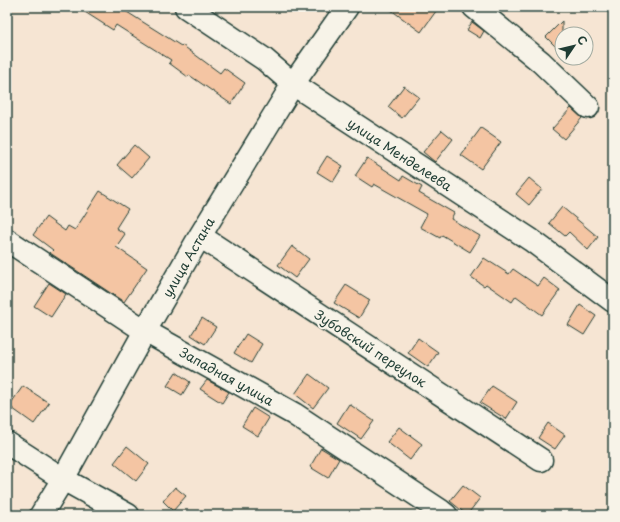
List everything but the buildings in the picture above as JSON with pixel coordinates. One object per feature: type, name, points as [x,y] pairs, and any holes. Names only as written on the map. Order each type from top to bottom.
[{"type":"street","name":"улица Менделеева","points":[[186,7],[264,59],[293,84],[531,240],[613,301]]},
{"type":"street","name":"улица Астана","points":[[41,515],[200,236],[293,84],[347,7]]},
{"type":"street","points":[[474,7],[541,62],[588,107]]},
{"type":"street","name":"Зубовский переулок","points":[[200,236],[541,460]]},
{"type":"street","name":"Западная улица","points":[[7,240],[145,331],[294,414],[446,515]]},
{"type":"street","points":[[7,443],[62,479],[128,515]]}]
